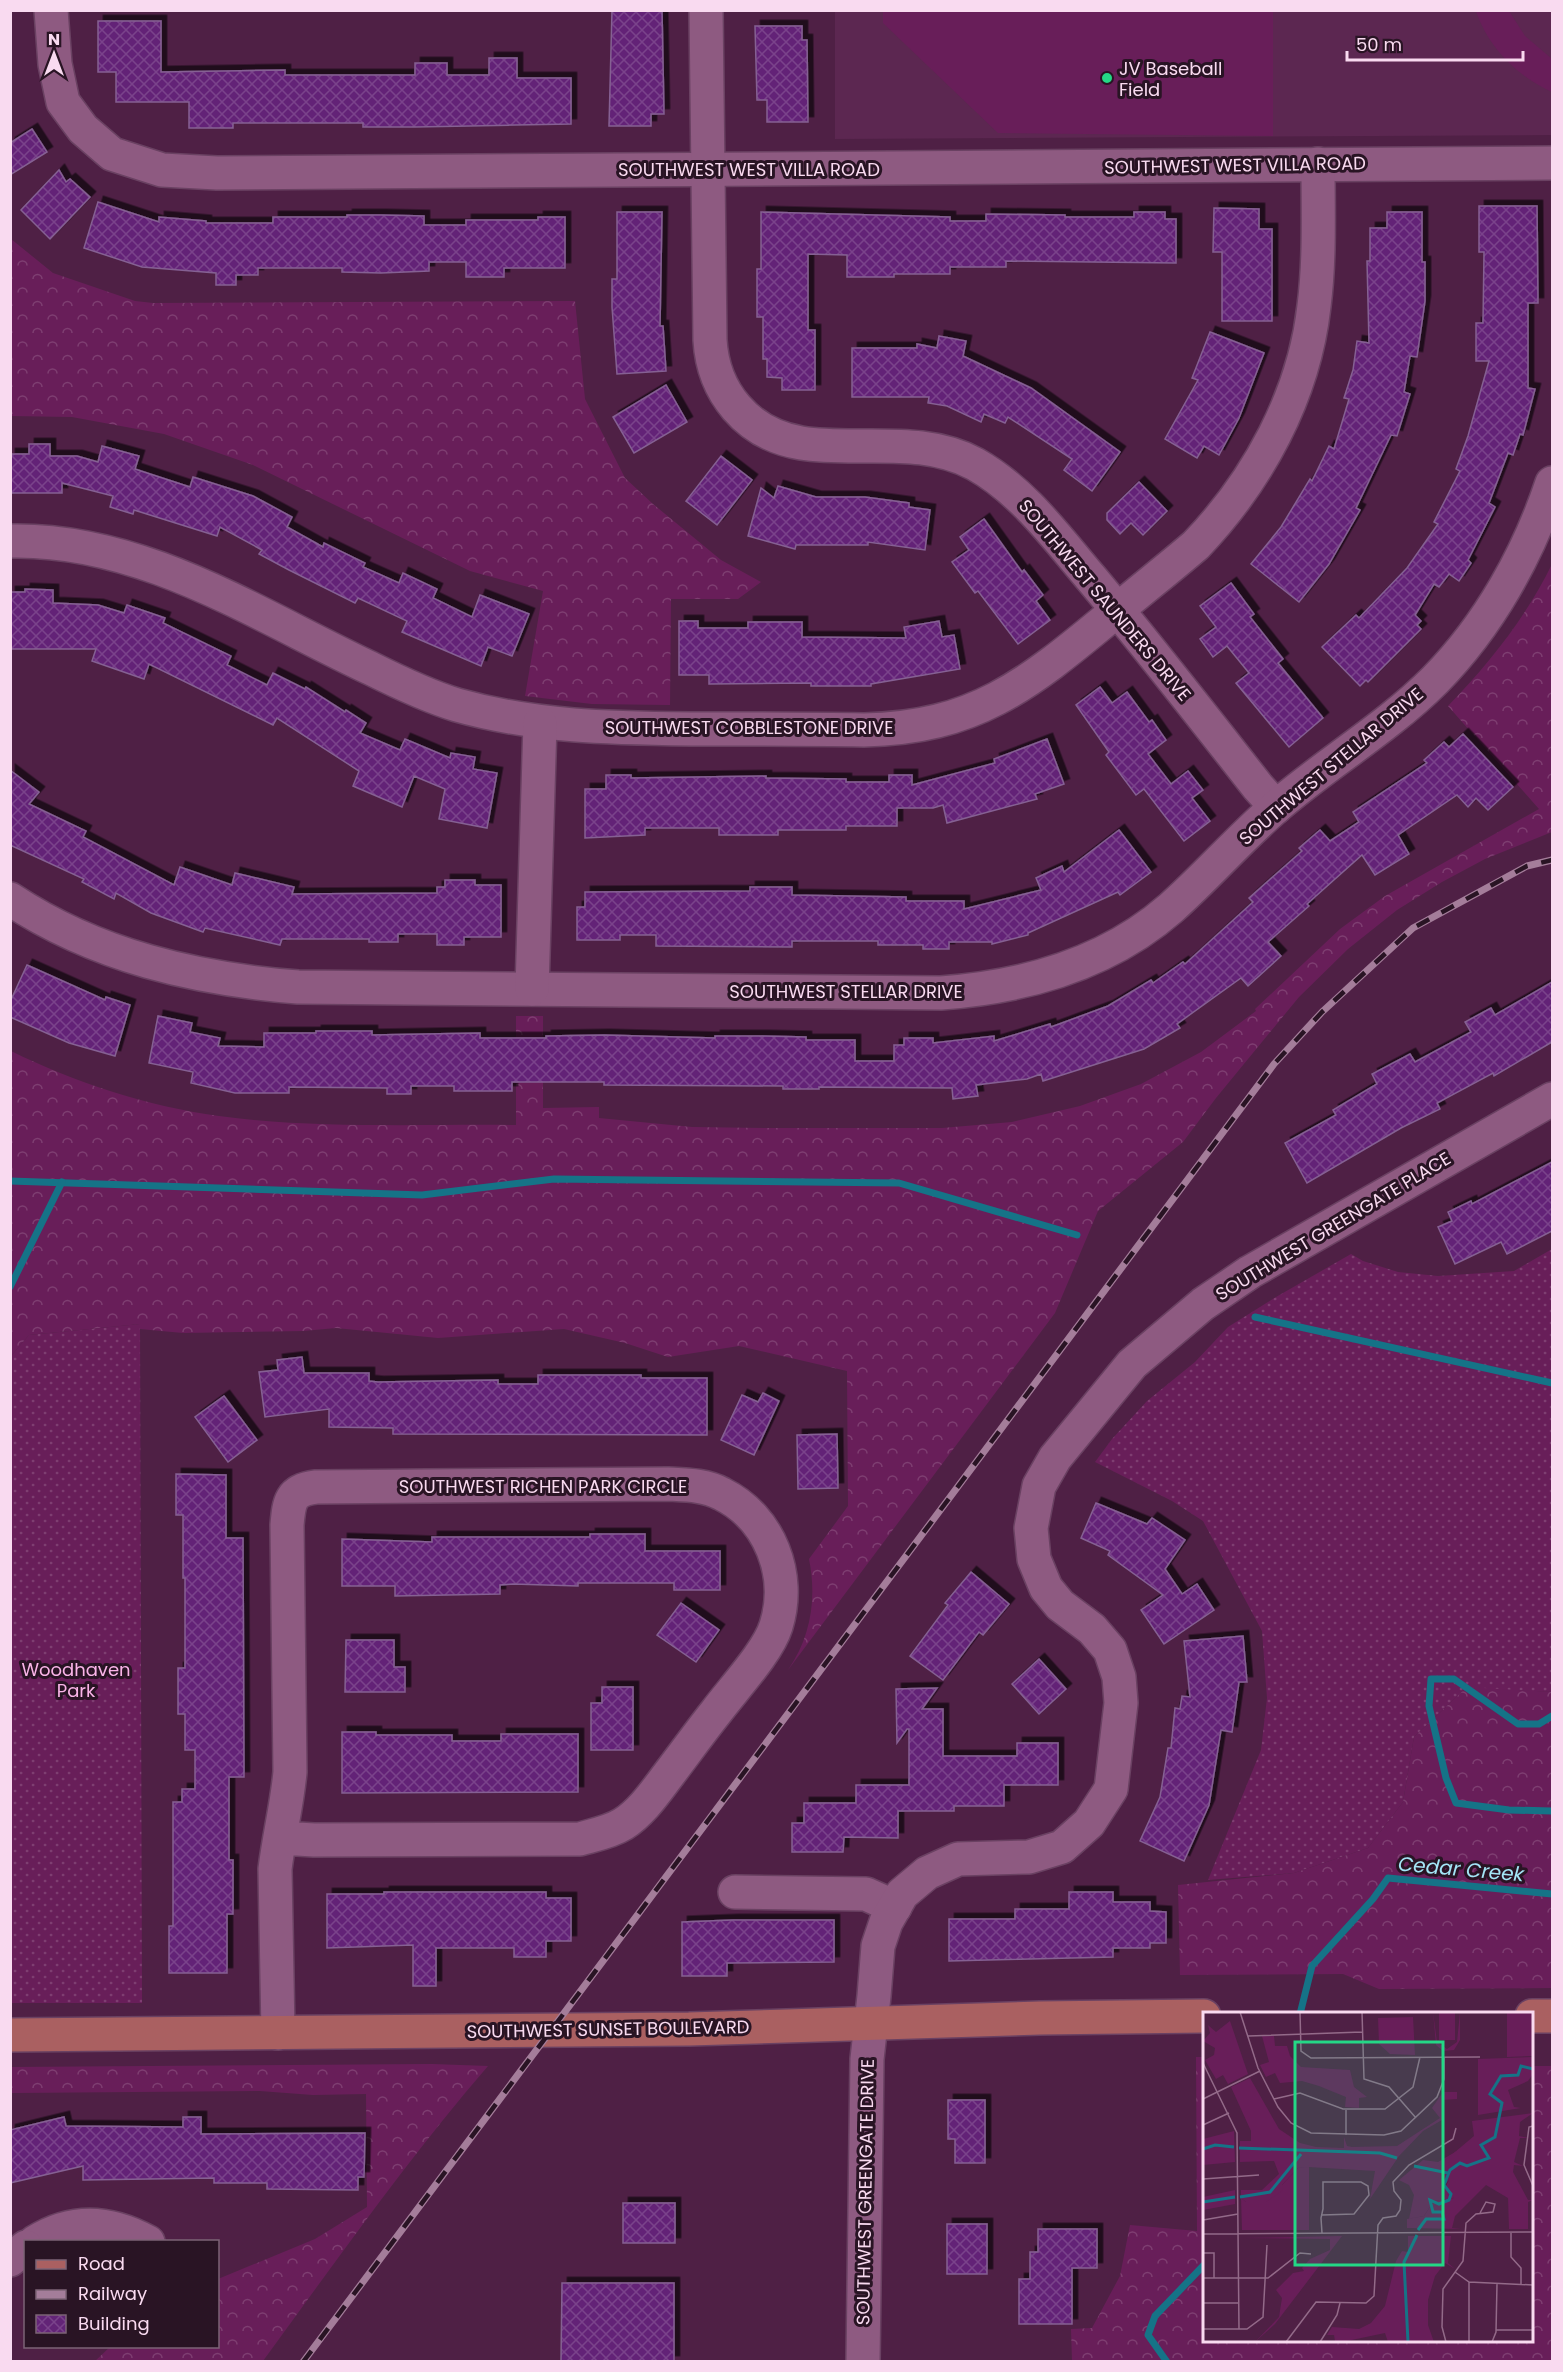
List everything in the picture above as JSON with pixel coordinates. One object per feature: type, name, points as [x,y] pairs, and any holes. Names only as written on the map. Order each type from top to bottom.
[{"type":"main road","name":"SOUTHWEST SUNSET BOULEVARD","points":[[10,2035],[689,2029],[1040,2018],[1203,2016]]},
{"type":"main road","points":[[1533,2016],[1552,2016]]},
{"type":"street","name":"SOUTHWEST WEST VILLA ROAD","points":[[51,10],[55,64],[63,102],[83,129],[112,154],[162,170],[228,173],[1552,163]]},
{"type":"street","name":"SOUTHWEST SAUNDERS DRIVE","points":[[706,10],[711,358],[724,393],[748,421],[798,443],[903,446],[952,455],[974,464],[1028,504],[1118,609],[1276,807]]},
{"type":"street","name":"SOUTHWEST COBBLESTONE DRIVE","points":[[10,541],[52,541],[88,547],[171,572],[431,696],[508,718],[540,723],[686,729],[864,730],[912,727],[975,709],[1013,691],[1044,670],[1174,564],[1217,522],[1247,484],[1272,442],[1296,386],[1314,308],[1318,269],[1318,164]]},
{"type":"street","name":"SOUTHWEST STELLAR DRIVE","points":[[10,899],[49,922],[108,949],[170,968],[223,979],[298,987],[941,993],[1008,986],[1079,964],[1144,928],[1178,902],[1276,807],[1395,715],[1435,680],[1488,617],[1530,538],[1552,483]]},
{"type":"street","points":[[532,989],[540,723]]},
{"type":"street","name":"SOUTHWEST GREENGATE PLACE","points":[[871,2024],[878,1946],[886,1922],[902,1894],[927,1873],[958,1859],[1029,1857],[1062,1847],[1089,1823],[1111,1789],[1121,1703],[1119,1677],[1110,1650],[1092,1629],[1060,1605],[1046,1588],[1034,1559],[1031,1528],[1039,1486],[1055,1458],[1132,1364],[1203,1304],[1250,1272],[1552,1099]]},
{"type":"street","name":"SOUTHWEST RICHEN PARK CIRCLE","points":[[697,1485],[721,1494],[737,1504],[764,1531],[776,1554],[781,1577],[782,1604],[776,1628],[758,1657],[651,1797],[623,1824],[603,1833],[580,1839],[314,1840],[280,1838],[290,1772],[287,1525],[290,1503],[296,1493],[304,1488],[316,1487],[697,1485]]},
{"type":"street","points":[[278,2032],[275,1869],[280,1838]]},
{"type":"street","points":[[735,1892],[866,1894],[895,1907]]},
{"type":"street","name":"SOUTHWEST GREENGATE DRIVE","points":[[863,2361],[867,2059],[871,2024]]},
{"type":"street","points":[[37,2240],[61,2229],[105,2225],[146,2240]]},
{"type":"street","points":[[10,2260],[24,2249]]},
{"type":"shaded area","points":[[835,11],[1552,11],[1552,135],[835,139]]},
{"type":"green space","name":"JV Baseball Field","points":[[883,11],[1273,11],[1273,136],[998,133],[883,23]]},
{"type":"green space","points":[[1476,11],[1509,11],[1525,36],[1552,59],[1552,92],[1527,78],[1506,59],[1488,37]]},
{"type":"green space","points":[[11,239],[53,273],[135,301],[153,303],[575,301],[585,399],[625,478],[721,560],[761,582],[738,599],[671,599],[670,705],[592,704],[525,696],[543,591],[470,571],[253,465],[164,434],[72,417],[11,416]]},
{"type":"green space","points":[[1552,564],[1552,832],[1485,859],[1442,882],[1397,910],[1348,949],[1299,997],[1183,1142],[1098,1211],[1055,1313],[788,1670],[802,1644],[810,1617],[812,1588],[809,1559],[848,1506],[847,1371],[739,1346],[668,1357],[625,1343],[564,1329],[438,1338],[336,1328],[303,1331],[183,1333],[140,1329],[140,1324],[29,1335],[11,1356],[11,1051],[86,1083],[165,1106],[219,1116],[292,1123],[516,1125],[516,1016],[543,1016],[543,1108],[599,1107],[599,1118],[692,1127],[942,1128],[1012,1122],[1080,1106],[1141,1084],[1201,1052],[1256,1011],[1255,1009],[1340,929],[1385,896],[1539,809],[1448,706],[1506,639],[1531,602]]},
{"type":"green space","points":[[1552,1249],[1552,1692],[1466,1688],[1414,1737],[1403,1802],[1368,1848],[1294,1873],[1208,1880],[1261,1750],[1267,1698],[1262,1631],[1203,1521],[1172,1501],[1095,1462],[1112,1439],[1147,1401],[1195,1362],[1228,1327],[1351,1254],[1363,1261],[1398,1272],[1438,1276],[1514,1271]]},
{"type":"green space","name":"Woodhaven Park","points":[[140,1324],[142,2003],[11,2003],[11,1356],[29,1335]]},
{"type":"green space","points":[[1467,1687],[1552,1692],[1552,1988],[1379,1989],[1343,1974],[1180,1975],[1178,1885],[1294,1873],[1368,1848],[1403,1802],[1414,1737]]},
{"type":"green space","points":[[1196,2057],[1203,2057],[1203,2342],[1533,2342],[1533,2066],[1552,2066],[1552,2361],[1072,2361],[1071,2329],[1092,2328],[1120,2276],[1130,2225],[1197,2231]]},
{"type":"green space","points":[[432,2064],[488,2066],[400,2174],[263,2361],[95,2361],[109,2348],[219,2348],[219,2279],[315,2239],[367,2207],[366,2094],[313,2095],[260,2091],[11,2093],[11,2067]]},
{"type":"building","points":[[612,10],[662,10],[664,114],[651,114],[651,126],[609,126]]},
{"type":"building","points":[[98,21],[161,21],[161,72],[285,70],[285,75],[415,75],[415,63],[447,63],[447,75],[489,75],[489,58],[517,58],[517,78],[571,78],[571,124],[363,127],[363,123],[233,123],[233,128],[189,128],[189,102],[116,102],[116,72],[98,72]]},
{"type":"building","points":[[755,26],[802,26],[802,40],[807,40],[808,122],[767,122],[767,100],[757,100]]},
{"type":"building","points":[[32,129],[47,152],[10,175],[10,143]]},
{"type":"building","points":[[59,170],[66,182],[70,179],[90,197],[50,239],[21,210]]},
{"type":"building","points":[[98,202],[159,222],[159,217],[206,221],[206,223],[273,223],[273,217],[381,215],[424,216],[424,225],[466,225],[466,220],[538,220],[538,217],[565,217],[565,268],[504,268],[504,277],[466,277],[466,262],[429,262],[429,271],[381,273],[342,272],[342,268],[258,268],[258,275],[236,275],[236,285],[216,285],[216,273],[142,267],[84,248]]},
{"type":"building","points":[[1479,206],[1537,206],[1538,303],[1528,303],[1528,388],[1535,389],[1523,435],[1520,434],[1513,455],[1508,453],[1489,503],[1495,507],[1468,560],[1471,563],[1459,581],[1449,574],[1439,587],[1434,584],[1415,615],[1421,621],[1417,625],[1421,629],[1368,682],[1366,680],[1360,686],[1322,647],[1356,615],[1359,618],[1407,568],[1438,524],[1434,522],[1460,471],[1456,469],[1468,436],[1489,361],[1476,361],[1476,323],[1483,323],[1484,252],[1479,252]]},
{"type":"building","points":[[1214,208],[1259,209],[1259,229],[1272,229],[1272,321],[1222,321],[1222,252],[1213,252]]},
{"type":"building","points":[[617,212],[662,212],[660,326],[663,326],[666,371],[617,374],[612,279],[617,279]]},
{"type":"building","points":[[761,212],[950,217],[950,221],[986,221],[986,214],[1134,217],[1134,212],[1165,212],[1165,219],[1176,219],[1176,263],[1006,261],[1006,267],[950,267],[950,274],[847,277],[847,255],[808,254],[808,330],[815,330],[815,390],[782,390],[782,378],[767,377],[767,359],[763,359],[763,317],[757,317],[757,269],[761,269]]},
{"type":"building","points":[[1387,212],[1422,212],[1425,301],[1417,357],[1410,356],[1404,392],[1410,394],[1397,436],[1391,435],[1356,508],[1360,510],[1329,564],[1299,602],[1251,564],[1281,527],[1310,479],[1312,481],[1329,446],[1334,449],[1349,399],[1344,398],[1353,370],[1357,341],[1369,343],[1367,261],[1370,261],[1370,228],[1387,228]]},
{"type":"building","points":[[1210,332],[1264,353],[1239,418],[1219,455],[1204,446],[1197,458],[1165,439],[1198,380],[1192,378]]},
{"type":"building","points":[[939,336],[966,341],[963,356],[1031,388],[1120,452],[1092,491],[1064,470],[1072,459],[1008,417],[1005,423],[984,414],[981,422],[947,406],[928,403],[929,397],[852,397],[852,348],[917,348],[917,344],[937,348]]},
{"type":"building","points":[[666,385],[687,422],[634,453],[613,417]]},
{"type":"building","points":[[29,444],[50,444],[50,456],[77,456],[98,462],[102,446],[139,456],[135,469],[190,487],[193,477],[253,496],[292,517],[287,527],[323,547],[324,543],[365,563],[363,567],[399,583],[403,573],[437,589],[433,598],[472,617],[480,595],[529,614],[512,656],[488,647],[481,666],[402,632],[407,621],[358,598],[355,603],[289,570],[259,554],[262,550],[220,527],[217,536],[134,510],[133,514],[110,507],[113,496],[62,483],[62,493],[10,493],[10,454],[29,454]]},
{"type":"building","points":[[721,456],[752,480],[717,525],[686,501]]},
{"type":"building","points":[[1139,482],[1167,511],[1143,535],[1131,523],[1120,534],[1107,520],[1107,513]]},
{"type":"building","points":[[778,486],[816,497],[865,497],[909,503],[909,507],[930,510],[925,550],[868,542],[868,545],[796,545],[795,549],[748,536],[761,488],[774,498]]},
{"type":"building","points":[[984,519],[1022,572],[1024,570],[1043,595],[1036,601],[1050,620],[1018,644],[978,591],[975,593],[952,562],[969,550],[960,537]]},
{"type":"building","points":[[1231,583],[1254,614],[1250,617],[1283,659],[1278,663],[1323,718],[1289,747],[1236,683],[1249,673],[1227,646],[1213,657],[1200,639],[1216,627],[1200,606]]},
{"type":"building","points":[[25,589],[53,590],[53,603],[98,605],[124,613],[127,605],[165,618],[163,623],[231,656],[227,665],[267,685],[273,673],[305,689],[306,687],[345,712],[346,710],[366,723],[360,733],[400,750],[405,739],[450,758],[451,753],[475,757],[473,769],[497,773],[487,828],[439,819],[445,789],[414,776],[402,807],[353,786],[359,771],[277,718],[273,725],[149,664],[144,679],[92,661],[96,649],[10,649],[10,592],[25,592]]},
{"type":"building","points":[[679,621],[698,621],[698,628],[748,628],[748,622],[802,622],[802,637],[906,638],[904,627],[939,621],[942,637],[954,635],[960,669],[871,684],[871,686],[811,686],[811,683],[709,684],[709,675],[679,675]]},
{"type":"building","points":[[1100,687],[1112,703],[1127,692],[1149,722],[1152,720],[1166,740],[1148,754],[1171,784],[1188,771],[1203,790],[1192,798],[1210,821],[1184,841],[1144,789],[1136,795],[1106,755],[1109,752],[1076,705]]},
{"type":"building","points":[[1463,734],[1513,787],[1488,810],[1476,798],[1468,807],[1457,795],[1398,835],[1409,854],[1375,875],[1362,855],[1307,904],[1309,906],[1268,942],[1281,956],[1248,986],[1241,978],[1177,1024],[1180,1028],[1144,1049],[1043,1081],[1041,1074],[1027,1079],[976,1085],[978,1096],[953,1099],[952,1088],[783,1089],[783,1086],[604,1085],[604,1082],[512,1082],[512,1091],[454,1091],[454,1086],[411,1086],[411,1094],[387,1094],[387,1088],[289,1087],[289,1093],[235,1093],[191,1083],[193,1072],[149,1063],[158,1016],[192,1023],[190,1032],[220,1038],[218,1046],[264,1047],[264,1033],[316,1033],[316,1031],[372,1031],[372,1035],[480,1033],[480,1038],[604,1035],[715,1038],[715,1036],[806,1037],[806,1040],[855,1040],[855,1061],[894,1061],[894,1045],[904,1045],[904,1038],[933,1038],[933,1043],[994,1036],[994,1041],[1050,1024],[1051,1027],[1108,1006],[1151,980],[1153,983],[1183,962],[1185,964],[1253,902],[1249,898],[1302,851],[1299,848],[1320,830],[1330,841],[1359,822],[1353,812],[1427,763],[1424,760],[1444,742],[1449,747]]},
{"type":"building","points":[[1047,739],[1064,784],[1035,794],[1037,799],[947,823],[943,805],[933,808],[897,808],[897,826],[846,826],[846,830],[778,830],[778,835],[719,835],[719,828],[645,828],[645,835],[585,838],[585,789],[606,789],[606,775],[631,775],[631,778],[766,776],[766,778],[846,779],[846,782],[889,782],[889,775],[912,775],[912,785],[995,763],[994,759]]},
{"type":"building","points":[[10,770],[39,792],[29,804],[86,831],[83,837],[174,885],[180,867],[232,885],[235,873],[294,887],[292,894],[437,893],[437,887],[445,887],[445,880],[475,880],[475,885],[501,885],[501,937],[464,937],[464,945],[437,945],[437,934],[398,934],[398,942],[369,942],[369,939],[282,939],[280,945],[205,928],[203,932],[151,913],[116,893],[114,899],[82,882],[84,879],[10,845]]},
{"type":"building","points":[[1119,830],[1151,872],[1120,895],[1118,892],[1028,933],[1028,935],[992,944],[992,942],[949,942],[949,949],[923,949],[923,945],[878,945],[878,941],[792,941],[792,947],[656,946],[656,935],[620,935],[620,940],[577,940],[577,907],[585,907],[585,892],[750,891],[750,887],[792,887],[792,895],[906,897],[906,901],[964,901],[964,909],[1041,890],[1036,878],[1062,866],[1064,872]]},
{"type":"building","points":[[27,965],[105,1000],[106,997],[130,1005],[115,1056],[69,1043],[10,1017],[10,1002]]},
{"type":"building","points":[[1552,982],[1552,1042],[1494,1076],[1493,1073],[1437,1103],[1440,1109],[1401,1128],[1307,1183],[1285,1143],[1336,1115],[1333,1110],[1377,1084],[1372,1074],[1410,1054],[1415,1062],[1471,1032],[1465,1022],[1491,1008],[1495,1015]]},
{"type":"building","points":[[1552,1162],[1552,1231],[1507,1254],[1501,1242],[1455,1264],[1438,1227],[1452,1221],[1448,1212],[1471,1201],[1472,1204]]},
{"type":"building","points":[[302,1357],[304,1373],[369,1373],[369,1381],[378,1382],[498,1380],[498,1384],[538,1384],[538,1375],[641,1375],[641,1378],[707,1378],[707,1435],[393,1434],[393,1428],[329,1427],[329,1409],[265,1417],[259,1372],[278,1370],[277,1360]]},
{"type":"building","points":[[763,1393],[779,1401],[754,1455],[721,1440],[742,1395],[758,1402]]},
{"type":"building","points":[[224,1396],[257,1440],[228,1462],[195,1417]]},
{"type":"building","points":[[837,1434],[838,1488],[798,1489],[797,1435]]},
{"type":"building","points":[[176,1474],[226,1475],[226,1538],[243,1538],[244,1777],[229,1777],[229,1860],[233,1860],[233,1914],[227,1914],[227,1973],[169,1973],[169,1926],[173,1926],[173,1802],[182,1802],[182,1789],[195,1789],[195,1750],[185,1750],[185,1714],[178,1714],[178,1668],[185,1668],[185,1578],[183,1578],[183,1515],[176,1515]]},
{"type":"building","points":[[1096,1503],[1147,1524],[1152,1518],[1185,1540],[1165,1569],[1182,1594],[1197,1584],[1214,1610],[1164,1644],[1141,1610],[1163,1595],[1108,1555],[1110,1551],[1081,1538]]},
{"type":"building","points":[[590,1534],[645,1534],[645,1551],[720,1551],[720,1590],[674,1590],[674,1583],[578,1583],[578,1586],[513,1584],[500,1585],[500,1594],[395,1596],[395,1586],[342,1586],[342,1539],[432,1542],[432,1537],[590,1537]]},
{"type":"building","points":[[971,1572],[1009,1604],[983,1635],[979,1632],[943,1680],[910,1656],[948,1605],[945,1603]]},
{"type":"building","points":[[681,1603],[719,1630],[696,1662],[657,1635]]},
{"type":"building","points":[[1243,1636],[1247,1682],[1239,1682],[1232,1732],[1221,1730],[1209,1805],[1184,1861],[1140,1841],[1160,1797],[1168,1748],[1171,1748],[1175,1708],[1180,1709],[1182,1696],[1190,1697],[1184,1641]]},
{"type":"building","points":[[346,1640],[394,1640],[394,1667],[405,1667],[405,1692],[345,1692]]},
{"type":"building","points":[[1039,1659],[1066,1689],[1039,1714],[1012,1684]]},
{"type":"building","points":[[602,1687],[633,1687],[633,1750],[591,1750],[591,1703],[602,1703]]},
{"type":"building","points":[[937,1688],[922,1709],[943,1709],[943,1756],[1017,1756],[1017,1743],[1058,1743],[1058,1785],[1004,1785],[1004,1806],[954,1806],[954,1811],[898,1811],[898,1838],[844,1837],[843,1852],[792,1852],[792,1823],[804,1823],[804,1803],[856,1803],[856,1785],[909,1785],[909,1729],[897,1743],[896,1689]]},
{"type":"building","points":[[342,1732],[376,1732],[376,1735],[452,1735],[452,1741],[501,1741],[501,1734],[578,1734],[578,1792],[342,1793]]},
{"type":"building","points":[[384,1892],[546,1892],[546,1898],[571,1898],[571,1941],[546,1941],[546,1957],[514,1957],[514,1948],[436,1948],[436,1986],[413,1986],[413,1945],[327,1948],[327,1894],[384,1894]]},
{"type":"building","points":[[1069,1892],[1113,1892],[1113,1902],[1150,1902],[1150,1911],[1166,1912],[1166,1943],[1150,1943],[1150,1948],[1113,1948],[1113,1957],[949,1961],[949,1919],[1015,1919],[1015,1909],[1069,1909]]},
{"type":"building","points":[[834,1920],[834,1962],[727,1963],[727,1976],[682,1976],[682,1922]]},
{"type":"building","points":[[948,2100],[985,2100],[985,2163],[955,2163],[955,2139],[948,2139]]},
{"type":"building","points":[[64,2117],[66,2126],[183,2127],[183,2117],[201,2117],[201,2134],[365,2133],[364,2177],[358,2177],[358,2190],[267,2189],[267,2183],[214,2183],[214,2178],[83,2180],[83,2166],[10,2183],[10,2130]]},
{"type":"building","points":[[623,2203],[675,2203],[675,2243],[623,2243]]},
{"type":"building","points":[[947,2224],[987,2224],[987,2274],[947,2274]]},
{"type":"building","points":[[1038,2229],[1097,2229],[1097,2268],[1072,2268],[1072,2324],[1019,2324],[1019,2279],[1030,2279],[1030,2252],[1038,2252]]},
{"type":"building","points":[[562,2283],[674,2283],[674,2361],[561,2361]]},
{"type":"waterway","points":[[10,1181],[422,1195],[554,1179],[899,1183],[1077,1235]]},
{"type":"waterway","points":[[10,1287],[62,1182]]},
{"type":"waterway","points":[[1255,1317],[1552,1383]]},
{"type":"waterway","name":"Cedar Creek","points":[[1552,1716],[1539,1724],[1518,1724],[1454,1679],[1431,1679],[1429,1706],[1446,1778],[1456,1803],[1509,1810],[1552,1811]]},
{"type":"waterway","name":"Cedar Creek","points":[[1300,2012],[1312,1966],[1373,1899],[1388,1878],[1552,1894]]},
{"type":"waterway","name":"Cedar Creek","points":[[1167,2362],[1148,2335],[1155,2316],[1203,2266]]},
{"type":"railway","points":[[303,2362],[1274,1064],[1322,1012],[1413,928],[1527,866],[1552,860]]},
{"type":"place","name":"JV Baseball Field","points":[[1107,78]]}]
